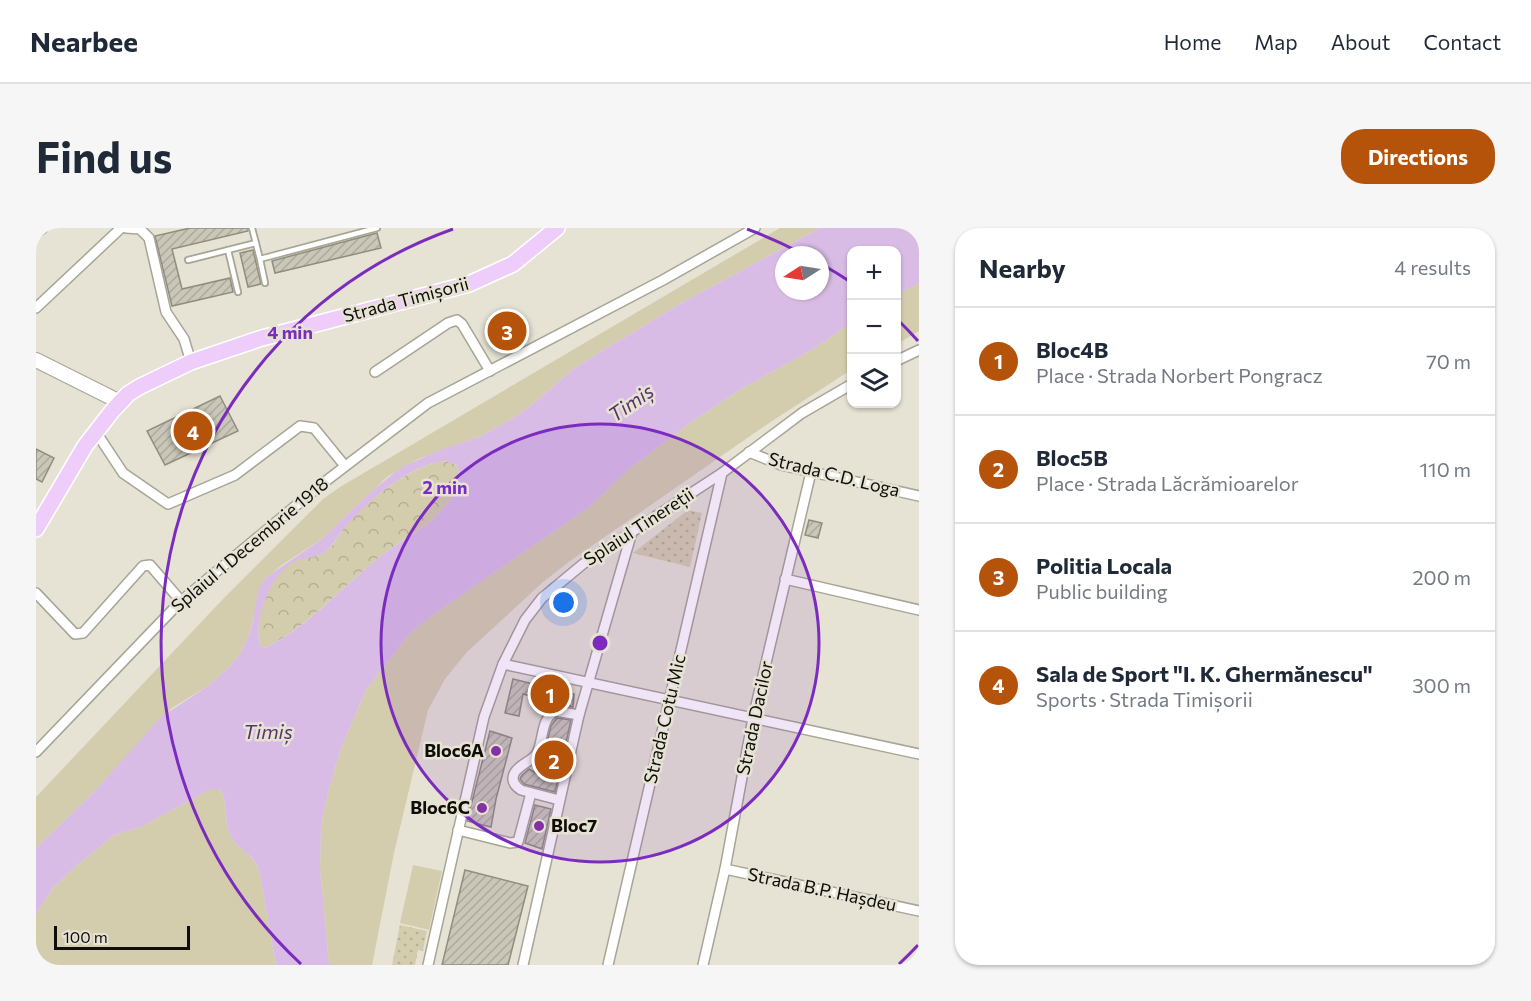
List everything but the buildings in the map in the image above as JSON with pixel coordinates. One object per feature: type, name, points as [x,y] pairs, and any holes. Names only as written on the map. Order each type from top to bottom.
[{"type":"main road","name":"Strada Timișorii","points":[[36,529],[85,446],[128,394],[152,380],[191,362],[262,338],[469,284],[513,264],[557,228]]},
{"type":"main road","points":[[36,360],[120,402]]},
{"type":"street","points":[[36,232],[43,228]]},
{"type":"street","points":[[36,308],[124,228],[140,229],[149,238],[166,312],[184,339],[191,362]]},
{"type":"street","points":[[146,233],[156,228]]},
{"type":"street","name":"Splaiul 1 Decembrie 1918","points":[[36,752],[181,601],[345,466],[428,403],[663,280],[755,228]]},
{"type":"street","points":[[375,372],[448,323],[457,320],[462,324],[490,370]]},
{"type":"street","points":[[901,359],[919,350]]},
{"type":"street","name":"Splaiul Tinereții","points":[[428,965],[484,717],[503,664],[525,620],[542,598],[583,564],[722,473],[802,413],[847,387]]},
{"type":"street","points":[[96,432],[123,472],[168,504],[236,475],[300,426],[314,428],[345,466]]},
{"type":"street","name":"Strada C.D. Loga","points":[[749,453],[782,465],[919,496]]},
{"type":"street","name":"Strada Dacilor","points":[[703,965],[725,869],[753,718],[811,472]]},
{"type":"street","name":"Strada Cotu Mic","points":[[608,965],[722,473]]},
{"type":"street","points":[[523,965],[579,715],[632,532]]},
{"type":"street","points":[[36,592],[75,634],[82,633],[143,566],[150,565],[181,601]]},
{"type":"street","points":[[785,579],[919,610]]},
{"type":"street","points":[[503,664],[919,754]]},
{"type":"street","points":[[559,800],[516,787],[513,780],[514,773],[534,758],[538,752],[545,722],[549,715],[555,711],[579,715]]},
{"type":"street","points":[[458,830],[514,844],[520,837],[531,793]]},
{"type":"street","name":"Strada B.P. Hașdeu","points":[[725,869],[919,911]]},
{"type":"lane","points":[[252,228],[265,283]]},
{"type":"lane","points":[[260,259],[377,228]]},
{"type":"lane","points":[[188,260],[256,243]]},
{"type":"lane","points":[[228,250],[238,292]]},
{"type":"green space","points":[[780,228],[820,228],[787,246],[775,246],[775,252],[680,304],[595,355],[572,370],[512,419],[479,437],[418,459],[387,477],[322,539],[282,565],[264,580],[248,638],[240,654],[229,667],[208,686],[172,708],[93,793],[36,848],[36,797],[223,599],[323,499]]},
{"type":"green space","points":[[919,283],[919,331],[901,342],[901,300],[901,293]]},
{"type":"green space","points":[[847,326],[847,373],[772,421],[570,561],[543,582],[467,652],[445,679],[428,710],[394,853],[372,965],[329,965],[320,869],[321,825],[329,789],[340,751],[366,690],[411,632],[589,507],[630,468],[693,421],[738,391],[815,348]]},
{"type":"green space","points":[[444,461],[457,465],[458,479],[451,498],[438,515],[373,562],[299,627],[265,648],[260,645],[258,635],[261,610],[271,586],[286,567],[295,561],[330,548],[356,515],[391,485],[417,469]]},
{"type":"green space","points":[[688,510],[702,513],[690,567],[633,553]]},
{"type":"green space","points":[[211,789],[220,789],[232,838],[252,858],[259,870],[276,965],[36,965],[36,914],[53,888],[114,835],[141,827]]},
{"type":"green space","points":[[413,865],[442,871],[429,930],[400,923]]},
{"type":"green space","points":[[400,925],[427,931],[423,951],[418,950],[415,965],[392,965]]},
{"type":"water","name":"Timiș","points":[[820,228],[919,228],[919,283],[901,293],[901,246],[847,246],[847,326],[815,348],[738,391],[693,421],[630,468],[589,507],[411,632],[366,690],[340,751],[329,789],[321,825],[320,869],[329,965],[276,965],[259,870],[252,858],[235,843],[229,832],[224,799],[220,789],[211,789],[141,827],[114,835],[53,888],[36,914],[36,848],[93,793],[161,717],[208,686],[229,667],[240,654],[248,638],[258,591],[268,576],[322,539],[374,489],[402,467],[440,450],[479,437],[512,419],[572,370],[680,304],[775,252],[775,300],[829,300],[829,246],[787,246]],"holes":[[[444,461],[457,465],[457,485],[451,498],[438,515],[373,562],[299,627],[265,648],[260,645],[259,623],[266,598],[279,575],[287,567],[296,561],[326,551],[343,529],[390,485],[430,464]]]},
{"type":"place","name":"Politia Locala","points":[[507,331]]},
{"type":"place","name":"Sala de Sport \"I. K. Ghermănescu\"","points":[[193,431]]},
{"type":"place","name":"Bloc4B","points":[[550,694]]},
{"type":"place","name":"Bloc6A","points":[[496,751]]},
{"type":"place","name":"Bloc5B","points":[[554,760]]},
{"type":"place","name":"Bloc6C","points":[[482,808]]},
{"type":"place","name":"Bloc7","points":[[539,826]]}]
